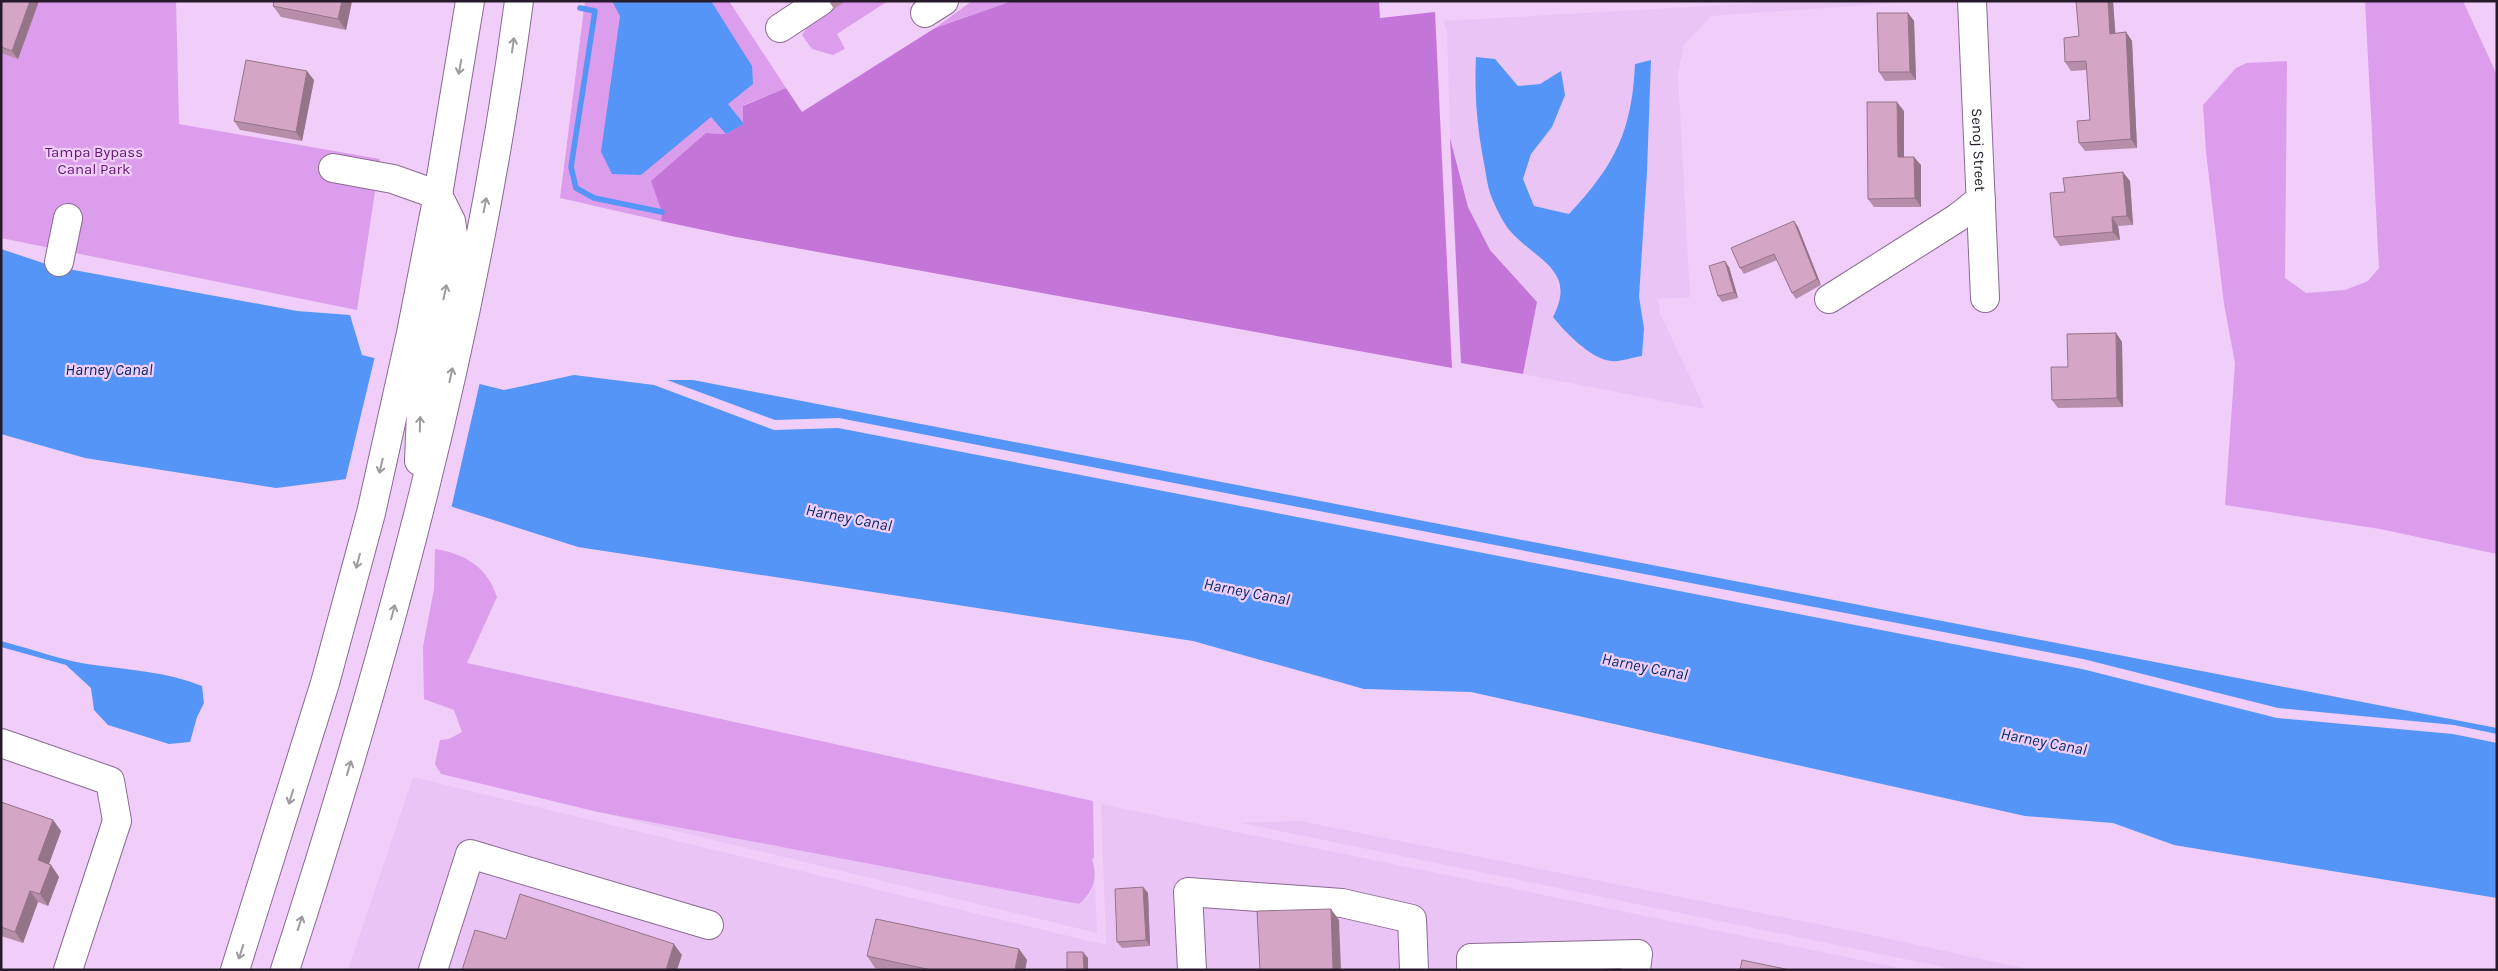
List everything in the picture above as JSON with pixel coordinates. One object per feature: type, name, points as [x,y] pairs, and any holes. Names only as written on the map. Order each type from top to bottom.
[{"type":"main road","points":[[285,970],[326,843],[417,525],[435,339],[438,195],[470,1]]},
{"type":"main road","points":[[235,970],[326,683],[371,514],[435,339],[495,156],[519,1]]},
{"type":"main road","points":[[780,28],[821,1]]},
{"type":"main road","name":"Senoj Street","points":[[1972,1],[1986,298]]},
{"type":"main road","points":[[332,168],[393,179],[438,195]]},
{"type":"main road","points":[[1829,299],[1957,218],[1981,198]]},
{"type":"main road","points":[[59,262],[68,218]]},
{"type":"main road","points":[[1,743],[110,781],[117,821],[68,970]]},
{"type":"main road","points":[[433,970],[470,854],[709,925]]},
{"type":"main road","points":[[1192,970],[1188,892],[1342,903],[1412,919],[1414,970]]},
{"type":"main road","points":[[1471,970],[1471,958],[1638,954],[1636,970]]},
{"type":"shaded area","points":[[1012,1],[1379,1],[1380,18],[1435,12],[1452,368],[736,237],[661,221],[662,212],[651,181],[706,133],[726,134],[743,124],[743,106],[786,88],[802,112],[935,28]]},
{"type":"shaded area","points":[[1792,1],[1928,1],[1711,16],[1684,45],[1678,73],[1690,297],[1658,299],[1660,313],[1705,409],[1523,374],[1537,302],[1490,250],[1468,207],[1450,138],[1447,28],[1444,21]],"holes":[[[1476,57],[1495,59],[1518,86],[1540,84],[1561,71],[1552,127],[1531,154],[1523,179],[1534,206],[1569,214],[1595,184],[1615,155],[1629,120],[1634,95],[1635,64],[1651,60],[1647,172],[1639,297],[1644,328],[1561,301],[1556,274],[1537,253],[1477,125],[1474,82]]]},
{"type":"shaded area","points":[[1450,138],[1468,207],[1490,250],[1537,302],[1523,374],[1461,363]]},
{"type":"shaded area","points":[[413,777],[1106,945],[1101,804],[1909,970],[348,970]]},
{"type":"shaded area","points":[[598,812],[1079,904],[1090,895],[1095,882],[1097,933]]},
{"type":"shaded area","points":[[1300,821],[1867,934],[2032,970],[1958,970],[1241,823]]},
{"type":"green space","name":"Tampa Bypass Canal Park","points":[[1,1],[176,1],[179,124],[380,159],[357,310],[1,238]]},
{"type":"green space","points":[[585,1],[729,1],[786,88],[744,105],[744,124],[726,134],[706,133],[662,212],[661,221],[560,198]]},
{"type":"green space","points":[[846,1],[888,1],[837,34],[845,49],[833,55],[812,49],[802,35],[809,24]]},
{"type":"green space","points":[[972,1],[1012,1],[935,28]]},
{"type":"green space","points":[[2365,1],[2463,1],[2497,75],[2497,554],[2380,529],[2225,505],[2235,363],[2224,304],[2206,152],[2203,105],[2236,68],[2247,63],[2287,61],[2285,278],[2306,293],[2345,290],[2368,281],[2379,268]]},
{"type":"green space","points":[[435,549],[456,554],[474,564],[487,578],[497,597],[467,663],[1093,801],[1094,858],[1092,859],[1095,872],[1091,889],[1079,904],[598,812],[441,774],[435,764],[440,740],[449,739],[462,732],[454,710],[424,699],[423,647],[434,589]]},
{"type":"water","points":[[612,1],[711,1],[752,66],[753,84],[728,104],[744,124],[726,134],[711,117],[641,175],[612,174],[601,152],[620,16]]},
{"type":"water","points":[[1476,57],[1495,59],[1518,86],[1540,84],[1561,71],[1565,95],[1552,127],[1531,154],[1523,179],[1534,206],[1569,214],[1598,179],[1618,146],[1630,109],[1635,64],[1651,60],[1647,172],[1639,297],[1644,328],[1642,356],[1615,361],[1603,359],[1579,344],[1553,317],[1559,301],[1560,288],[1557,278],[1551,268],[1509,229],[1499,214],[1489,190],[1478,123],[1475,84]]},
{"type":"water","name":"Harney Canal","points":[[1,249],[52,266],[297,311],[350,315],[362,355],[504,390],[574,375],[654,385],[774,430],[838,428],[2082,669],[2277,718],[2453,734],[2497,743],[2497,898],[2174,845],[2113,823],[2025,816],[1471,692],[1364,689],[1193,641],[578,547],[409,493],[347,479],[276,488],[85,458],[1,434]]},
{"type":"water","points":[[667,380],[693,380],[2497,728],[2497,734],[2454,725],[2278,708],[2083,659],[839,418],[775,420]]},
{"type":"water","points":[[1,641],[71,661],[136,670],[189,681],[202,686],[204,703],[197,717],[190,742],[169,744],[108,725],[94,710],[91,688],[66,665],[1,647]]},
{"type":"pier","points":[[375,356],[480,382],[451,509],[409,495],[376,511],[350,500],[345,482]]},
{"type":"building","points":[[1,1],[30,1],[12,51],[1,47]]},
{"type":"building","points":[[274,1],[342,1],[338,19],[273,6]]},
{"type":"building","points":[[2076,1],[2108,1],[2110,34],[2126,32],[2131,139],[2079,143],[2077,121],[2090,120],[2086,61],[2065,62],[2064,38],[2079,36]]},
{"type":"building","points":[[1877,13],[1908,13],[1910,72],[1879,72]]},
{"type":"building","points":[[246,60],[307,71],[296,132],[234,121]]},
{"type":"building","points":[[1867,102],[1897,102],[1898,157],[1914,157],[1915,198],[1868,199]]},
{"type":"building","points":[[2123,172],[2127,216],[2112,217],[2113,232],[2054,237],[2050,193],[2065,192],[2063,178]]},
{"type":"building","points":[[1794,221],[1817,279],[1792,293],[1774,254],[1740,268],[1731,248]]},
{"type":"building","points":[[1725,261],[1734,292],[1718,296],[1709,266]]},
{"type":"building","points":[[2116,333],[2117,398],[2052,400],[2051,367],[2068,367],[2067,334]]},
{"type":"building","points":[[1,802],[53,820],[38,860],[51,865],[40,894],[30,891],[15,932],[1,927]]},
{"type":"building","points":[[1143,887],[1146,940],[1117,942],[1115,889]]},
{"type":"building","points":[[520,894],[674,944],[666,970],[462,970],[475,930],[506,939]]},
{"type":"building","points":[[1331,909],[1333,970],[1260,970],[1257,911]]},
{"type":"building","points":[[876,919],[1019,949],[1015,970],[931,970],[867,956]]},
{"type":"building","points":[[1067,952],[1083,952],[1084,970],[1067,970]]},
{"type":"building","points":[[1742,960],[1790,970],[1740,970]]},
{"type":"waterway","points":[[580,8],[595,11],[571,167],[576,188],[594,198],[662,212]]}]
